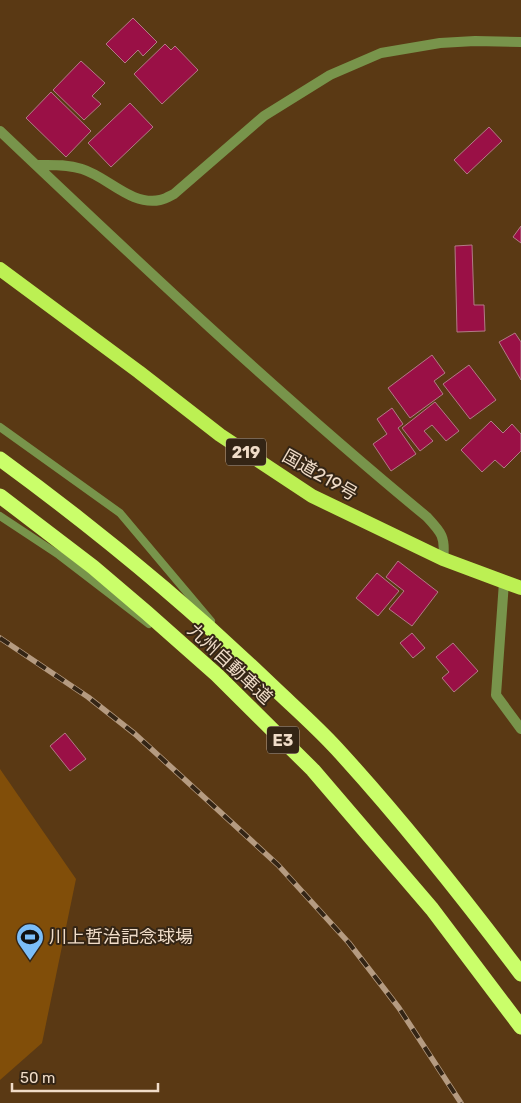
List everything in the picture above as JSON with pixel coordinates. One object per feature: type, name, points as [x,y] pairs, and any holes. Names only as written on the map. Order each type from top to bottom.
[{"type":"highway","name":"国道219号","points":[[0,269],[220,435],[312,496],[443,559],[521,588]]},
{"type":"highway","name":"九州自動車道","points":[[0,459],[114,546],[169,592],[240,655],[337,748],[459,891],[521,974]]},
{"type":"highway","name":"九州自動車道","points":[[0,496],[93,567],[147,613],[217,675],[313,770],[432,909],[521,1027]]},
{"type":"street","points":[[36,165],[66,166],[83,169],[133,197],[145,200],[160,200],[174,194],[264,116],[330,75],[381,53],[475,41],[521,42]]},
{"type":"street","points":[[0,131],[125,250],[296,406],[427,516],[440,531],[445,544],[443,559]]},
{"type":"street","points":[[504,582],[496,695],[521,729]]},
{"type":"lane","points":[[0,427],[120,513],[240,655]]},
{"type":"lane","points":[[0,516],[59,555],[217,675]]},
{"type":"shaded area","name":"川上哲治記念球場","points":[[0,769],[76,879],[42,1043],[0,1080]]},
{"type":"building","points":[[133,18],[157,42],[143,56],[138,50],[125,63],[106,44]]},
{"type":"building","points":[[165,44],[171,50],[175,46],[198,70],[162,104],[134,74]]},
{"type":"building","points":[[81,61],[105,83],[92,96],[101,104],[84,120],[53,90]]},
{"type":"building","points":[[51,92],[91,131],[66,157],[26,118]]},
{"type":"building","points":[[130,103],[153,127],[111,167],[88,143]]},
{"type":"building","points":[[489,127],[502,141],[467,174],[454,160]]},
{"type":"building","points":[[521,226],[521,243],[513,237]]},
{"type":"building","points":[[472,245],[474,305],[484,305],[485,331],[457,332],[455,246]]},
{"type":"building","points":[[515,333],[521,342],[521,380],[499,342]]},
{"type":"building","points":[[432,355],[445,373],[434,381],[443,394],[410,418],[388,388]]},
{"type":"building","points":[[469,365],[496,400],[470,419],[443,384]]},
{"type":"building","points":[[435,402],[459,431],[446,441],[432,425],[424,431],[433,441],[420,451],[402,428]]},
{"type":"building","points":[[392,408],[403,424],[398,428],[416,454],[391,471],[373,444],[387,434],[377,419]]},
{"type":"building","points":[[491,421],[503,433],[512,424],[521,434],[521,451],[504,468],[495,460],[482,472],[461,450]]},
{"type":"building","points":[[398,561],[438,592],[412,626],[389,609],[404,591],[386,577]]},
{"type":"building","points":[[377,573],[399,591],[378,616],[356,598]]},
{"type":"building","points":[[412,633],[425,648],[413,658],[400,643]]},
{"type":"building","points":[[453,643],[478,671],[454,692],[442,678],[449,672],[436,657]]},
{"type":"building","points":[[65,733],[86,759],[70,771],[50,746]]},
{"type":"railway","points":[[0,638],[88,697],[135,734],[278,865],[349,943],[399,1008],[461,1103]]},
{"type":"place","name":"川上哲治記念球場","points":[[30,961]]}]
